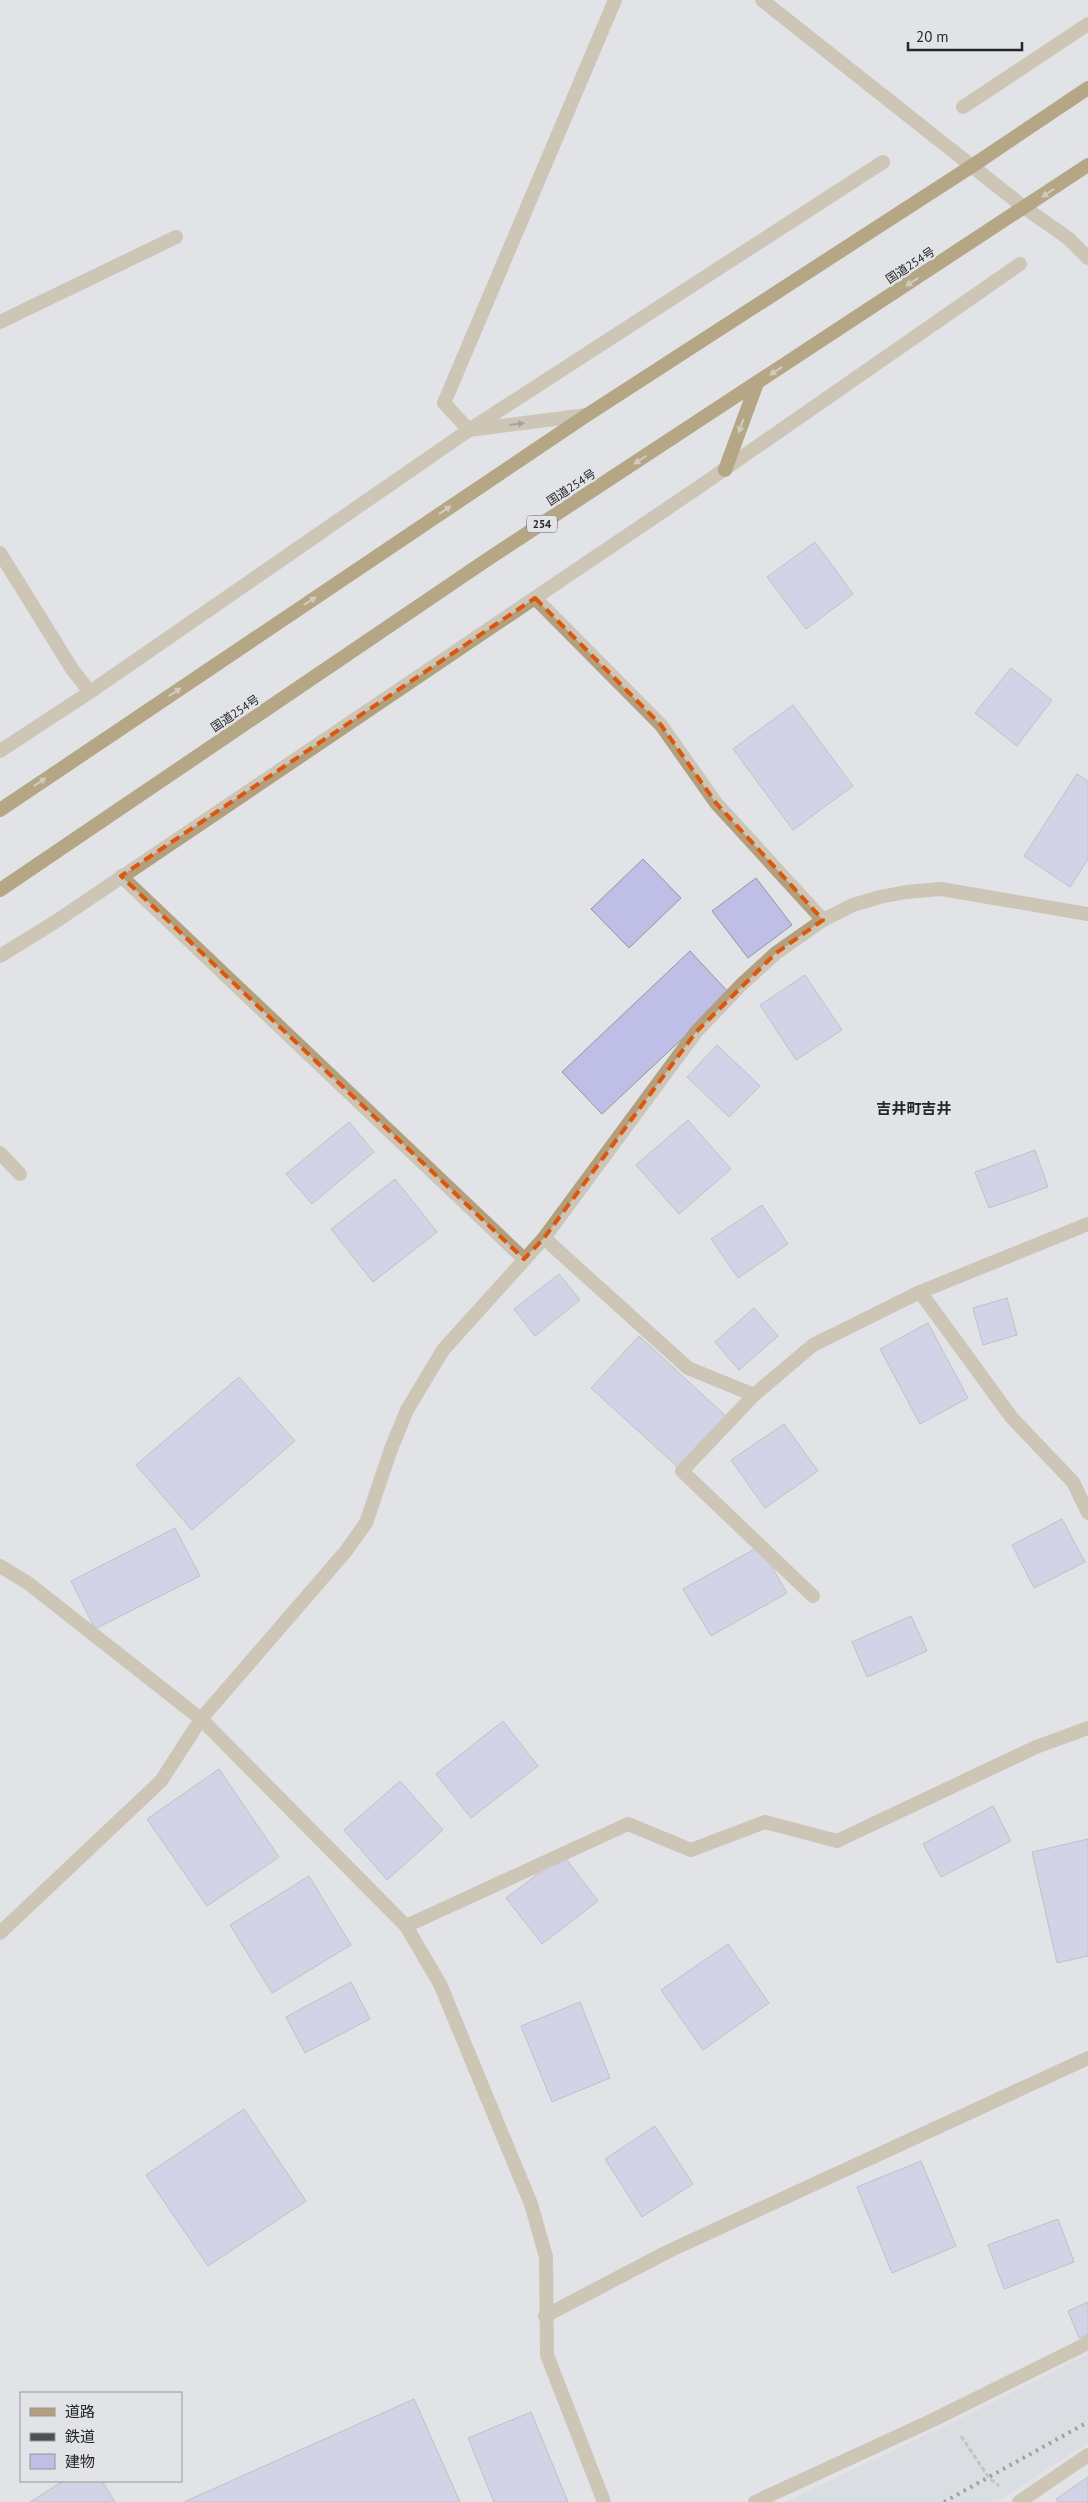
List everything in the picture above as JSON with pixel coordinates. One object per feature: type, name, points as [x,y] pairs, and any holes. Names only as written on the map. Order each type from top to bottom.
[{"type":"highway","points":[[0,810],[587,415],[972,166],[1088,88]]},
{"type":"highway","name":"国道254号","points":[[0,890],[491,557],[1088,165]]},
{"type":"highway","points":[[725,470],[757,383]]},
{"type":"street","points":[[468,430],[444,403],[615,0]]},
{"type":"street","points":[[762,0],[1025,208],[1068,238],[1088,258]]},
{"type":"street","points":[[963,107],[1088,24]]},
{"type":"street","points":[[0,751],[90,692],[468,430],[883,162]]},
{"type":"street","points":[[0,322],[176,237]]},
{"type":"street","points":[[0,956],[725,470],[1020,264]]},
{"type":"street","points":[[468,430],[587,415]]},
{"type":"street","points":[[0,553],[72,669],[90,692]]},
{"type":"street","points":[[535,598],[661,724],[716,803],[824,920]]},
{"type":"street","points":[[121,876],[524,1259]]},
{"type":"street","points":[[0,1933],[162,1781],[201,1719],[346,1551],[366,1523],[391,1449],[407,1410],[443,1350],[544,1238],[696,1032],[741,985],[776,954],[824,920],[853,905],[880,897],[941,889],[1088,914]]},
{"type":"street","points":[[0,1153],[20,1174]]},
{"type":"street","points":[[813,1596],[682,1471],[754,1396],[813,1345],[920,1292],[1088,1224]]},
{"type":"street","points":[[544,1238],[688,1368],[754,1396]]},
{"type":"street","points":[[920,1292],[1012,1418],[1073,1482],[1088,1513]]},
{"type":"street","points":[[0,1566],[28,1584],[201,1719],[406,1926],[440,1984],[531,2204],[546,2257],[545,2316],[547,2355],[604,2502]]},
{"type":"street","points":[[406,1926],[628,1824],[692,1850],[765,1822],[837,1841],[1036,1747],[1088,1728]]},
{"type":"street","points":[[545,2316],[669,2251],[1088,2058]]},
{"type":"street","points":[[755,2502],[948,2412],[1088,2343]]},
{"type":"street","points":[[1019,2502],[1088,2455]]},
{"type":"path","points":[[948,2412],[989,2478],[1019,2502]]},
{"type":"highlighted area","points":[[535,598],[661,725],[716,803],[823,920],[776,953],[696,1032],[544,1238],[524,1259],[121,876]]},
{"type":"shaded area","points":[[1088,2354],[1088,2443],[996,2502],[785,2502],[953,2422]]},
{"type":"building","points":[[815,542],[853,594],[806,629],[767,577]]},
{"type":"building","points":[[1011,668],[1052,700],[1017,746],[975,713]]},
{"type":"building","points":[[793,705],[853,786],[793,830],[733,749]]},
{"type":"building","points":[[1077,774],[1088,781],[1088,859],[1070,887],[1024,856]]},
{"type":"building","points":[[643,859],[681,898],[629,948],[591,909]]},
{"type":"building","points":[[756,878],[792,925],[748,958],[712,911]]},
{"type":"building","points":[[690,951],[730,994],[602,1114],[562,1072]]},
{"type":"building","points":[[805,975],[842,1030],[796,1060],[760,1005]]},
{"type":"building","points":[[717,1045],[760,1086],[729,1117],[687,1077]]},
{"type":"building","points":[[688,1120],[731,1169],[679,1214],[636,1165]]},
{"type":"building","points":[[349,1122],[374,1152],[312,1204],[286,1174]]},
{"type":"building","points":[[1035,1150],[1048,1187],[989,1208],[975,1172]]},
{"type":"building","points":[[395,1179],[437,1232],[373,1282],[331,1229]]},
{"type":"building","points":[[762,1205],[788,1244],[738,1278],[711,1239]]},
{"type":"building","points":[[559,1274],[580,1300],[535,1336],[514,1309]]},
{"type":"building","points":[[1007,1298],[1017,1335],[983,1345],[973,1308]]},
{"type":"building","points":[[754,1308],[778,1336],[739,1370],[715,1342]]},
{"type":"building","points":[[928,1323],[968,1398],[920,1424],[880,1349]]},
{"type":"building","points":[[639,1336],[729,1419],[682,1471],[591,1388]]},
{"type":"building","points":[[239,1377],[295,1441],[192,1530],[136,1465]]},
{"type":"building","points":[[784,1424],[818,1471],[765,1508],[731,1460]]},
{"type":"building","points":[[1062,1519],[1085,1562],[1034,1588],[1012,1545]]},
{"type":"building","points":[[175,1528],[200,1576],[95,1629],[71,1581]]},
{"type":"building","points":[[760,1546],[787,1593],[711,1636],[683,1589]]},
{"type":"building","points":[[911,1616],[927,1651],[867,1677],[852,1642]]},
{"type":"building","points":[[503,1721],[538,1766],[471,1818],[436,1774]]},
{"type":"building","points":[[219,1769],[279,1857],[207,1906],[147,1819]]},
{"type":"building","points":[[400,1781],[443,1830],[387,1880],[344,1830]]},
{"type":"building","points":[[993,1806],[1011,1841],[941,1877],[923,1844]]},
{"type":"building","points":[[1088,1839],[1088,1956],[1057,1963],[1032,1852]]},
{"type":"building","points":[[563,1855],[598,1901],[542,1944],[506,1898]]},
{"type":"building","points":[[309,1876],[351,1945],[272,1993],[230,1925]]},
{"type":"building","points":[[728,1944],[769,2003],[703,2050],[661,1990]]},
{"type":"building","points":[[351,1982],[370,2019],[305,2053],[286,2017]]},
{"type":"building","points":[[580,2002],[610,2078],[552,2102],[521,2026]]},
{"type":"building","points":[[244,2109],[306,2201],[208,2266],[146,2175]]},
{"type":"building","points":[[655,2126],[693,2184],[642,2217],[605,2159]]},
{"type":"building","points":[[921,2161],[956,2246],[892,2273],[857,2187]]},
{"type":"building","points":[[1058,2219],[1074,2262],[1004,2289],[988,2245]]},
{"type":"building","points":[[1088,2302],[1088,2335],[1079,2338],[1068,2311]]},
{"type":"building","points":[[414,2399],[460,2502],[184,2502]]},
{"type":"building","points":[[531,2412],[568,2502],[494,2502],[468,2438]]},
{"type":"building","points":[[1088,2477],[1088,2502],[1058,2502],[1056,2499]]},
{"type":"building","points":[[61,2482],[103,2482],[115,2502],[30,2502]]},
{"type":"railway","points":[[944,2502],[1088,2422]]},
{"type":"district","name":"吉井町吉井","points":[[914,1108]]}]
